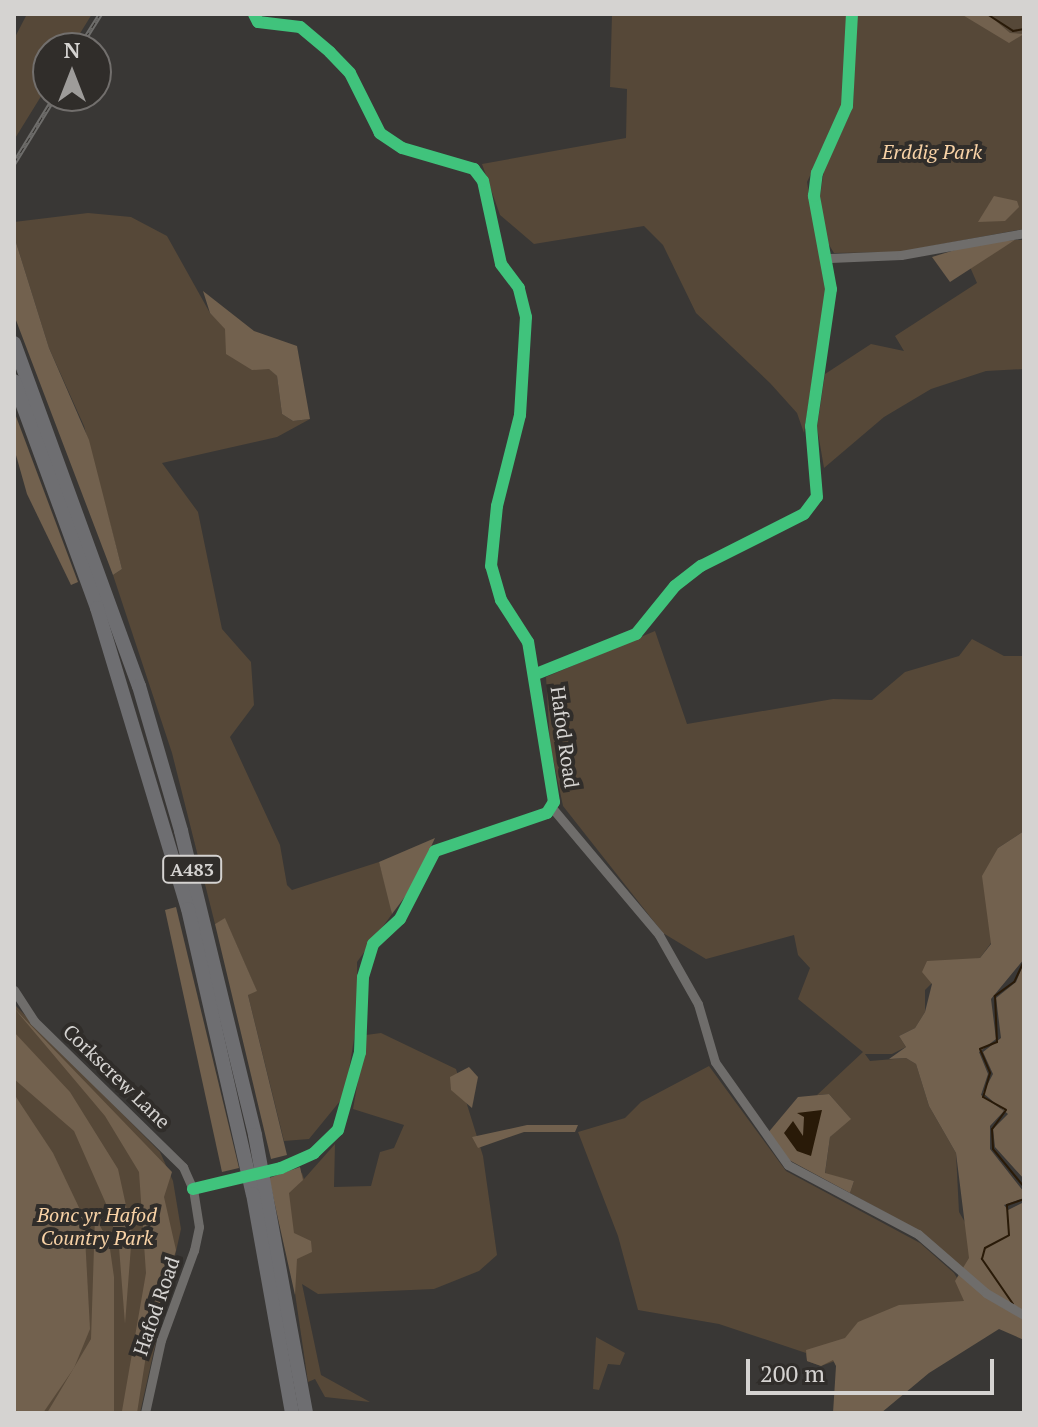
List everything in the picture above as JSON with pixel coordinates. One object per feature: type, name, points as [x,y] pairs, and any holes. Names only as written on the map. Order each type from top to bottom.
[{"type":"highway","name":"A483","points":[[14,343],[129,657],[181,831],[252,1120],[306,1413]]},
{"type":"highway","name":"A483","points":[[14,381],[97,608],[188,909],[253,1194],[292,1413]]},
{"type":"street","points":[[254,14],[258,22],[300,27],[330,52],[350,73],[380,133],[402,148],[474,169],[483,181],[501,264],[519,288],[526,317],[520,415],[497,506],[491,566],[501,600],[528,642],[536,674]]},
{"type":"street","name":"Hafod Road","points":[[145,1413],[161,1340],[194,1250],[199,1227],[193,1189],[281,1168],[314,1153],[338,1130],[360,1052],[363,977],[373,944],[400,919],[435,851],[553,809],[536,674],[636,634],[693,573],[804,514],[817,497],[811,426],[830,258],[814,196],[817,173],[847,106],[852,14]]},
{"type":"street","points":[[830,258],[901,255],[1024,233]]},
{"type":"street","points":[[553,809],[659,935],[698,1004],[715,1062],[788,1165],[918,1234],[986,1293],[1024,1315]]},
{"type":"street","name":"Corkscrew Lane","points":[[14,990],[34,1021],[183,1167],[193,1189]]},
{"type":"green space","points":[[27,14],[92,14],[81,32],[32,32],[32,111],[14,140],[14,39]]},
{"type":"green space","points":[[612,14],[848,14],[843,106],[807,182],[826,289],[804,433],[797,413],[770,383],[696,313],[663,245],[644,226],[534,244],[500,215],[482,164],[626,138],[627,89],[610,87]]},
{"type":"green space","name":"Erddig Park","points":[[856,14],[1024,14],[1024,229],[899,252],[834,253],[823,235],[820,196],[824,170],[853,107]]},
{"type":"green space","points":[[961,14],[990,16],[1010,33],[1024,34],[1009,43]]},
{"type":"green space","points":[[994,196],[1017,201],[1019,207],[1005,221],[978,222]]},
{"type":"green space","points":[[88,213],[131,217],[167,236],[210,313],[277,376],[282,414],[293,421],[310,419],[277,437],[162,463],[198,512],[222,629],[251,662],[254,705],[230,737],[280,845],[287,885],[292,890],[379,862],[390,901],[392,914],[357,962],[358,1014],[345,1095],[309,1139],[284,1141],[248,995],[254,985],[225,919],[215,924],[172,753],[113,575],[122,569],[84,426],[49,348],[14,236],[14,222]]},
{"type":"green space","points":[[14,236],[49,348],[89,440],[122,569],[113,575],[14,315]]},
{"type":"green space","points":[[1015,240],[1024,240],[1024,369],[986,371],[931,389],[884,417],[824,468],[817,427],[825,374],[871,344],[904,351],[895,336],[977,283],[970,267]]},
{"type":"green space","points":[[1015,240],[950,282],[932,257],[981,242]]},
{"type":"green space","points":[[203,291],[254,331],[297,346],[310,419],[293,421],[282,414],[277,376],[269,369],[252,370],[226,354],[225,329],[210,313]]},
{"type":"green space","points":[[14,411],[78,582],[71,585],[27,494],[14,448]]},
{"type":"green space","points":[[655,631],[687,724],[833,699],[872,700],[905,672],[959,656],[972,639],[1004,656],[1024,656],[1024,831],[998,848],[991,943],[980,958],[950,965],[925,990],[925,1012],[915,1028],[899,1036],[906,1047],[892,1054],[865,1054],[870,1061],[906,1058],[916,1064],[929,1106],[956,1153],[959,1212],[969,1229],[976,1279],[919,1231],[850,1193],[854,1181],[825,1174],[830,1137],[850,1118],[829,1094],[817,1095],[863,1052],[798,999],[810,968],[798,955],[794,935],[706,959],[663,933],[563,806],[550,744],[546,677]]},
{"type":"green space","points":[[1024,831],[1024,959],[991,999],[996,1039],[979,1052],[988,1074],[981,1095],[1004,1111],[990,1126],[990,1149],[1024,1192],[1024,1198],[1004,1205],[1008,1210],[1024,1202],[1024,1340],[999,1329],[929,1373],[881,1413],[833,1413],[836,1366],[833,1360],[821,1366],[807,1361],[806,1350],[845,1338],[858,1322],[899,1305],[964,1301],[955,1281],[969,1258],[956,1153],[929,1106],[916,1064],[906,1058],[889,1059],[906,1047],[899,1036],[915,1028],[925,1012],[932,984],[922,972],[927,961],[980,958],[991,944],[982,876],[998,848]]},
{"type":"green space","points":[[435,838],[413,886],[392,914],[379,862]]},
{"type":"green space","points":[[176,907],[239,1168],[222,1172],[165,910]]},
{"type":"green space","points":[[225,918],[257,991],[248,995],[287,1155],[271,1159],[215,924]]},
{"type":"green space","points":[[1024,963],[1024,1179],[995,1147],[993,1129],[1008,1114],[983,1093],[993,1074],[983,1052],[1001,1038],[996,998],[1016,982]]},
{"type":"green space","name":"Bonc yr Hafod Country Park","points":[[14,1004],[160,1152],[173,1181],[181,1229],[140,1413],[14,1413]]},
{"type":"green space","points":[[14,1008],[172,1172],[164,1197],[176,1250],[147,1349],[137,1413],[122,1411],[146,1273],[139,1172],[105,1116]]},
{"type":"green space","points":[[14,1032],[70,1092],[118,1169],[132,1233],[125,1324],[119,1247],[107,1206],[74,1131],[14,1079]]},
{"type":"green space","points":[[381,1033],[456,1069],[483,1156],[497,1255],[479,1271],[434,1289],[318,1294],[302,1284],[321,1375],[370,1402],[325,1397],[315,1379],[308,1382],[279,1184],[302,1173],[304,1179],[335,1144],[334,1187],[371,1186],[380,1152],[394,1148],[404,1125],[353,1109],[366,1035]]},
{"type":"green space","points":[[709,1066],[786,1171],[920,1243],[954,1273],[977,1311],[821,1366],[807,1361],[806,1353],[719,1324],[638,1310],[618,1236],[578,1132],[625,1118],[641,1102]]},
{"type":"green space","points":[[469,1067],[478,1077],[472,1108],[451,1090],[450,1077]]},
{"type":"green space","points":[[14,1094],[53,1153],[84,1218],[90,1329],[74,1368],[43,1413],[14,1413]]},
{"type":"green space","points":[[829,1094],[851,1119],[830,1137],[825,1173],[854,1181],[850,1193],[789,1160],[767,1134],[798,1097]]},
{"type":"green space","points":[[527,1125],[578,1125],[575,1132],[524,1132],[478,1148],[472,1137]]},
{"type":"green space","points":[[300,1167],[303,1180],[289,1193],[294,1233],[311,1241],[312,1252],[297,1259],[295,1295],[269,1178]]},
{"type":"green space","points":[[95,1217],[109,1242],[114,1277],[114,1413],[47,1413],[91,1339]]},
{"type":"green space","points":[[596,1337],[625,1353],[620,1365],[608,1364],[599,1390],[593,1389]]},
{"type":"shaded area","points":[[822,1110],[811,1156],[797,1151],[784,1133],[793,1121],[803,1136],[804,1117],[797,1113]]},
{"type":"waterway","points":[[987,14],[1013,31],[1024,29]]},
{"type":"waterway","points":[[1024,961],[1014,982],[995,996],[997,1042],[980,1049],[990,1073],[983,1097],[1006,1110],[992,1129],[993,1149],[1024,1187]]},
{"type":"waterway","points":[[1013,1304],[982,1259],[985,1248],[1009,1235],[1007,1205],[1024,1199]]},
{"type":"railway","points":[[89,32],[100,14]]},
{"type":"railway","points":[[14,163],[45,112]]},
{"type":"cycle path","points":[[193,1189],[281,1168],[314,1153],[338,1130],[360,1052],[363,977],[373,944],[400,919],[435,851],[547,813],[554,802],[528,642],[501,600],[491,566],[497,506],[520,415],[526,317],[519,288],[501,264],[483,181],[474,169],[402,148],[380,133],[350,73],[330,52],[300,27],[258,22],[254,14]]},
{"type":"cycle path","points":[[536,674],[636,634],[675,586],[701,566],[804,514],[817,497],[811,426],[831,289],[814,196],[817,173],[847,106],[852,14]]}]
